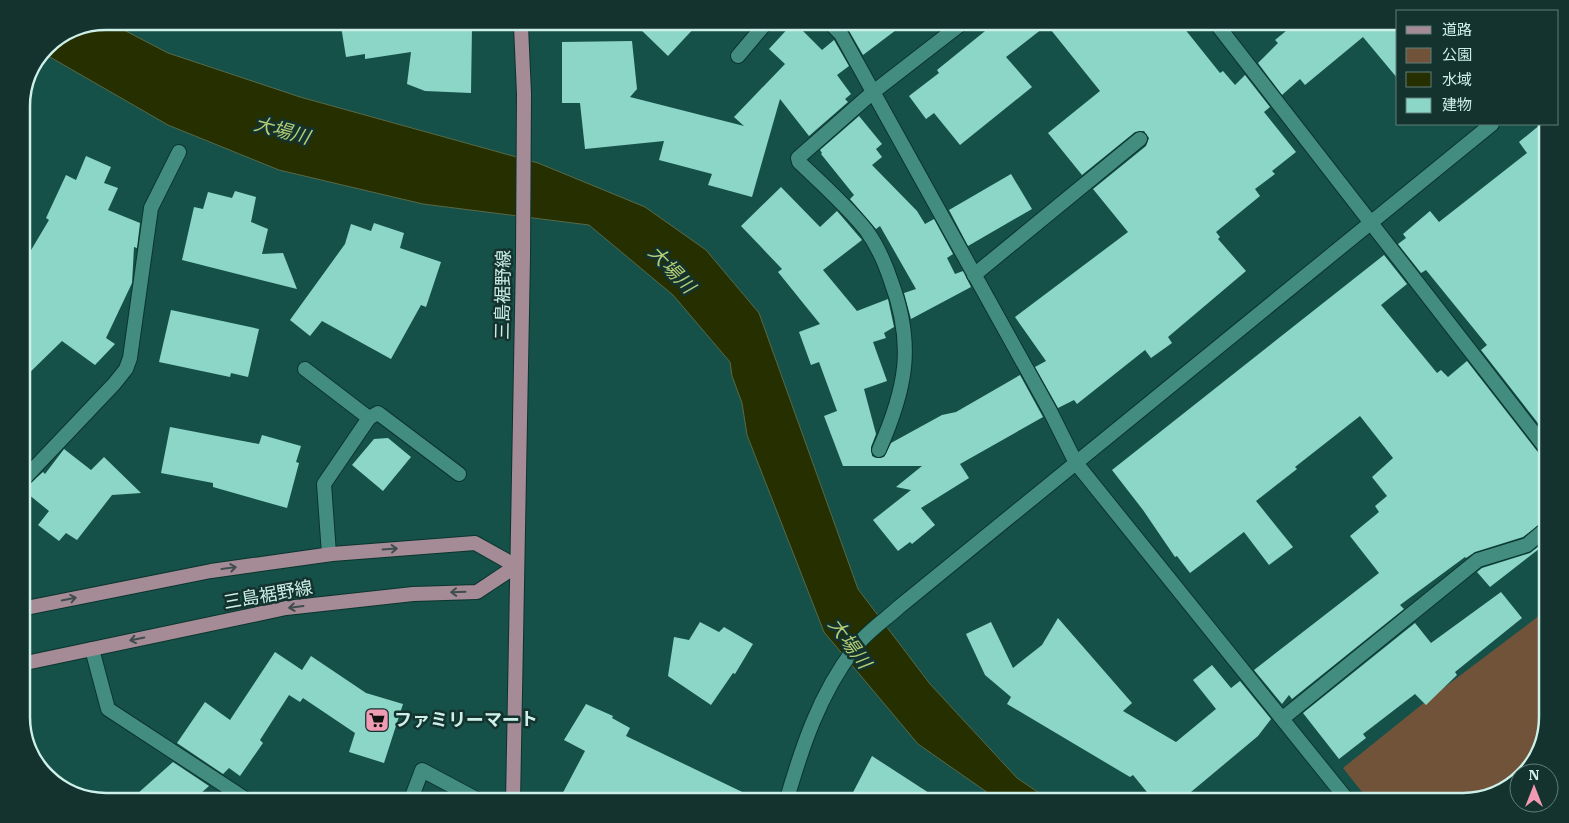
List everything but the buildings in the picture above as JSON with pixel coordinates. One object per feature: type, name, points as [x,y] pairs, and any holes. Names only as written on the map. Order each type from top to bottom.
[{"type":"main road","name":"三島裾野線","points":[[512,793],[523,257],[524,94],[521,30]]},
{"type":"main road","name":"三島裾野線","points":[[30,607],[210,571],[328,554],[475,542],[516,566]]},
{"type":"main road","name":"三島裾野線","points":[[30,662],[286,608],[413,594],[478,592],[516,566]]},
{"type":"street","points":[[738,56],[760,30]]},
{"type":"street","points":[[838,30],[1050,411],[1076,463],[1342,793]]},
{"type":"street","points":[[879,450],[901,388],[906,359],[906,333],[896,294],[881,254],[866,231],[836,196],[799,162],[798,158],[872,93],[953,30]]},
{"type":"street","points":[[1221,30],[1539,440]]},
{"type":"street","points":[[789,793],[799,756],[823,695],[855,647],[899,607],[1491,125]]},
{"type":"street","points":[[974,275],[1140,139]]},
{"type":"street","points":[[30,473],[126,369],[130,358],[151,208],[179,152]]},
{"type":"street","points":[[304,369],[369,418]]},
{"type":"street","points":[[328,554],[324,484],[369,418],[378,413],[460,474]]},
{"type":"street","points":[[1283,718],[1478,560],[1526,545],[1539,534]]},
{"type":"street","points":[[92,649],[108,709],[236,793]]},
{"type":"street","points":[[413,793],[422,770],[465,793]]},
{"type":"green space","points":[[1539,616],[1538,732],[1531,750],[1523,763],[1509,763],[1509,777],[1492,787],[1473,792],[1363,793],[1343,768],[1425,702]]},
{"type":"water","name":"大場川","points":[[124,30],[168,53],[300,97],[538,163],[645,207],[706,250],[759,313],[858,589],[930,684],[1017,778],[1039,793],[988,793],[918,744],[824,632],[747,435],[742,403],[732,376],[730,362],[673,295],[589,225],[423,204],[279,170],[168,125],[49,56],[64,43],[91,31]]},
{"type":"place","name":"ファミリーマート","points":[[377,720]]}]
